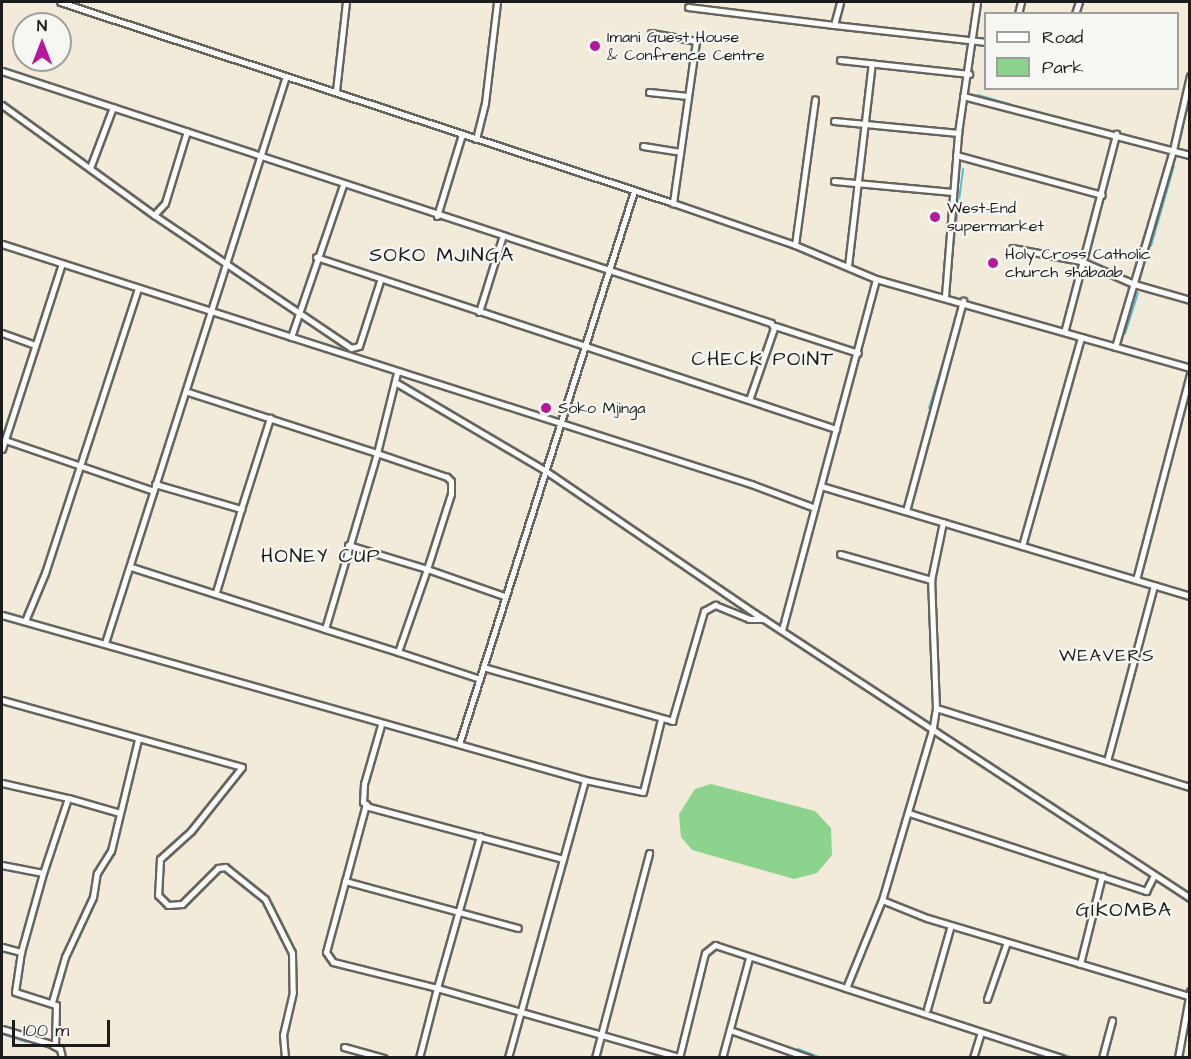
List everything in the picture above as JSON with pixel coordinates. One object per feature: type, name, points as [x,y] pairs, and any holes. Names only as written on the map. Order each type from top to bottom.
[{"type":"street","points":[[60,2],[673,203],[795,245],[876,279],[963,301],[1190,368]]},
{"type":"street","points":[[336,91],[346,2]]},
{"type":"street","points":[[476,140],[485,103],[497,2]]},
{"type":"street","points":[[834,25],[840,2]]},
{"type":"street","points":[[945,296],[958,133],[963,96],[969,74],[977,2]]},
{"type":"street","points":[[688,7],[984,42]]},
{"type":"street","points":[[651,33],[696,41],[673,203]]},
{"type":"street","points":[[840,60],[969,74]]},
{"type":"street","points":[[848,266],[868,122],[872,63]]},
{"type":"street","points":[[2,71],[262,155],[343,185],[502,238],[858,353]]},
{"type":"street","points":[[105,643],[131,567],[154,488],[188,392],[226,263],[286,76]]},
{"type":"street","points":[[1115,347],[1173,150],[1190,76]]},
{"type":"street","points":[[649,92],[688,96]]},
{"type":"street","points":[[963,96],[1190,155]]},
{"type":"street","points":[[795,245],[815,99]]},
{"type":"street","points":[[2,105],[154,215],[300,310],[351,348],[359,346],[380,281]]},
{"type":"street","points":[[90,168],[113,107]]},
{"type":"street","points":[[834,121],[868,122],[958,133]]},
{"type":"street","points":[[154,215],[165,203],[187,131]]},
{"type":"street","points":[[437,216],[462,134]]},
{"type":"street","points":[[1065,330],[1081,261],[1102,195],[1116,134]]},
{"type":"street","points":[[643,146],[679,152]]},
{"type":"street","points":[[956,155],[1102,195]]},
{"type":"street","points":[[834,181],[952,192]]},
{"type":"street","points":[[291,337],[316,257],[343,185]]},
{"type":"street","points":[[459,744],[504,596],[612,272],[634,191]]},
{"type":"street","points":[[479,312],[502,238]]},
{"type":"street","points":[[2,244],[397,373],[563,423],[815,508]]},
{"type":"street","points":[[1012,248],[1081,261],[1134,284],[1190,300]]},
{"type":"street","points":[[316,257],[380,281],[836,429]]},
{"type":"street","points":[[2,449],[62,263]]},
{"type":"street","points":[[782,630],[876,279]]},
{"type":"street","points":[[26,621],[138,288]]},
{"type":"street","points":[[906,511],[963,301]]},
{"type":"street","points":[[749,400],[775,326]]},
{"type":"street","points":[[2,333],[35,345]]},
{"type":"street","points":[[1022,546],[1082,337]]},
{"type":"street","points":[[325,629],[348,544],[377,453],[397,373]]},
{"type":"street","points":[[1136,580],[1190,374]]},
{"type":"street","points":[[394,382],[546,471],[764,619],[933,727],[1190,898]]},
{"type":"street","points":[[188,392],[441,474],[451,481],[451,494],[398,652]]},
{"type":"street","points":[[216,592],[270,418]]},
{"type":"street","points":[[5,440],[154,488],[241,508]]},
{"type":"street","points":[[821,486],[1190,596]]},
{"type":"street","points":[[846,988],[882,900],[933,727],[936,708],[931,580],[943,522]]},
{"type":"street","points":[[348,544],[504,596]]},
{"type":"street","points":[[840,554],[931,580]]},
{"type":"street","points":[[131,567],[216,592],[480,679]]},
{"type":"street","points":[[1107,761],[1154,585]]},
{"type":"street","points":[[483,667],[672,721],[677,712],[704,611],[715,605],[749,619],[764,619]]},
{"type":"street","points":[[2,615],[105,643],[381,725],[459,744],[585,780],[643,792],[661,719]]},
{"type":"street","points":[[2,701],[242,767],[191,831],[160,859],[158,895],[168,905],[182,904],[218,868],[225,867],[265,899],[292,953],[292,992],[283,1035],[285,1058]]},
{"type":"street","points":[[936,708],[1190,787]]},
{"type":"street","points":[[381,725],[364,784],[366,804],[326,952],[328,960],[437,988],[679,1057],[709,948],[719,946],[749,958],[1061,1058]]},
{"type":"street","points":[[52,1002],[65,957],[93,897],[97,873],[111,851],[138,739]]},
{"type":"street","points":[[508,1058],[585,780]]},
{"type":"street","points":[[2,783],[120,813]]},
{"type":"street","points":[[62,1058],[55,1046],[57,1009],[52,1002],[14,989],[21,952],[43,873],[68,798]]},
{"type":"street","points":[[366,804],[563,859]]},
{"type":"street","points":[[909,813],[1147,891],[1154,875]]},
{"type":"street","points":[[419,1058],[480,836]]},
{"type":"street","points":[[595,1058],[649,853]]},
{"type":"street","points":[[2,865],[43,873]]},
{"type":"street","points":[[1080,964],[1102,876]]},
{"type":"street","points":[[345,881],[518,928]]},
{"type":"street","points":[[882,900],[951,925],[1189,996]]},
{"type":"street","points":[[927,1009],[951,925]]},
{"type":"street","points":[[987,999],[1007,942]]},
{"type":"street","points":[[2,946],[21,952]]},
{"type":"street","points":[[722,1058],[749,958]]},
{"type":"street","points":[[1178,1058],[1190,991]]},
{"type":"street","points":[[1102,1058],[1112,1020]]},
{"type":"street","points":[[2,1029],[55,1046]]},
{"type":"street","points":[[730,1030],[809,1058]]},
{"type":"street","points":[[973,1058],[981,1032]]},
{"type":"street","points":[[344,1047],[384,1058]]},
{"type":"green space","points":[[711,784],[815,811],[831,828],[832,855],[817,873],[794,879],[692,850],[681,837],[679,814],[695,789]]},
{"type":"waterway","points":[[978,95],[1010,104]]},
{"type":"waterway","points":[[1187,111],[1190,101]]},
{"type":"waterway","points":[[1151,246],[1174,166]]},
{"type":"waterway","points":[[949,279],[963,169]]},
{"type":"waterway","points":[[1125,334],[1138,293]]},
{"type":"waterway","points":[[929,408],[946,353]]},
{"type":"waterway","points":[[1072,379],[1079,354]]},
{"type":"waterway","points":[[2,1034],[27,1042]]},
{"type":"waterway","points":[[1011,1039],[1074,1058]]},
{"type":"waterway","points":[[798,1049],[821,1058]]},
{"type":"place","name":"Imani Guest House & Confrence Centre","points":[[595,46]]},
{"type":"place","name":"West-End supermarket","points":[[935,217]]},
{"type":"place","name":"Holy Cross Catholic church shabaab","points":[[993,263]]},
{"type":"place","name":"Soko Mjinga","points":[[546,408]]},
{"type":"district","name":"SOKO MJINGA","points":[[442,255]]},
{"type":"district","name":"CHECK POINT","points":[[763,359]]},
{"type":"district","name":"HONEY CUP","points":[[321,556]]},
{"type":"district","name":"WEAVERS","points":[[1107,656]]},
{"type":"district","name":"GIKOMBA","points":[[1124,910]]}]
